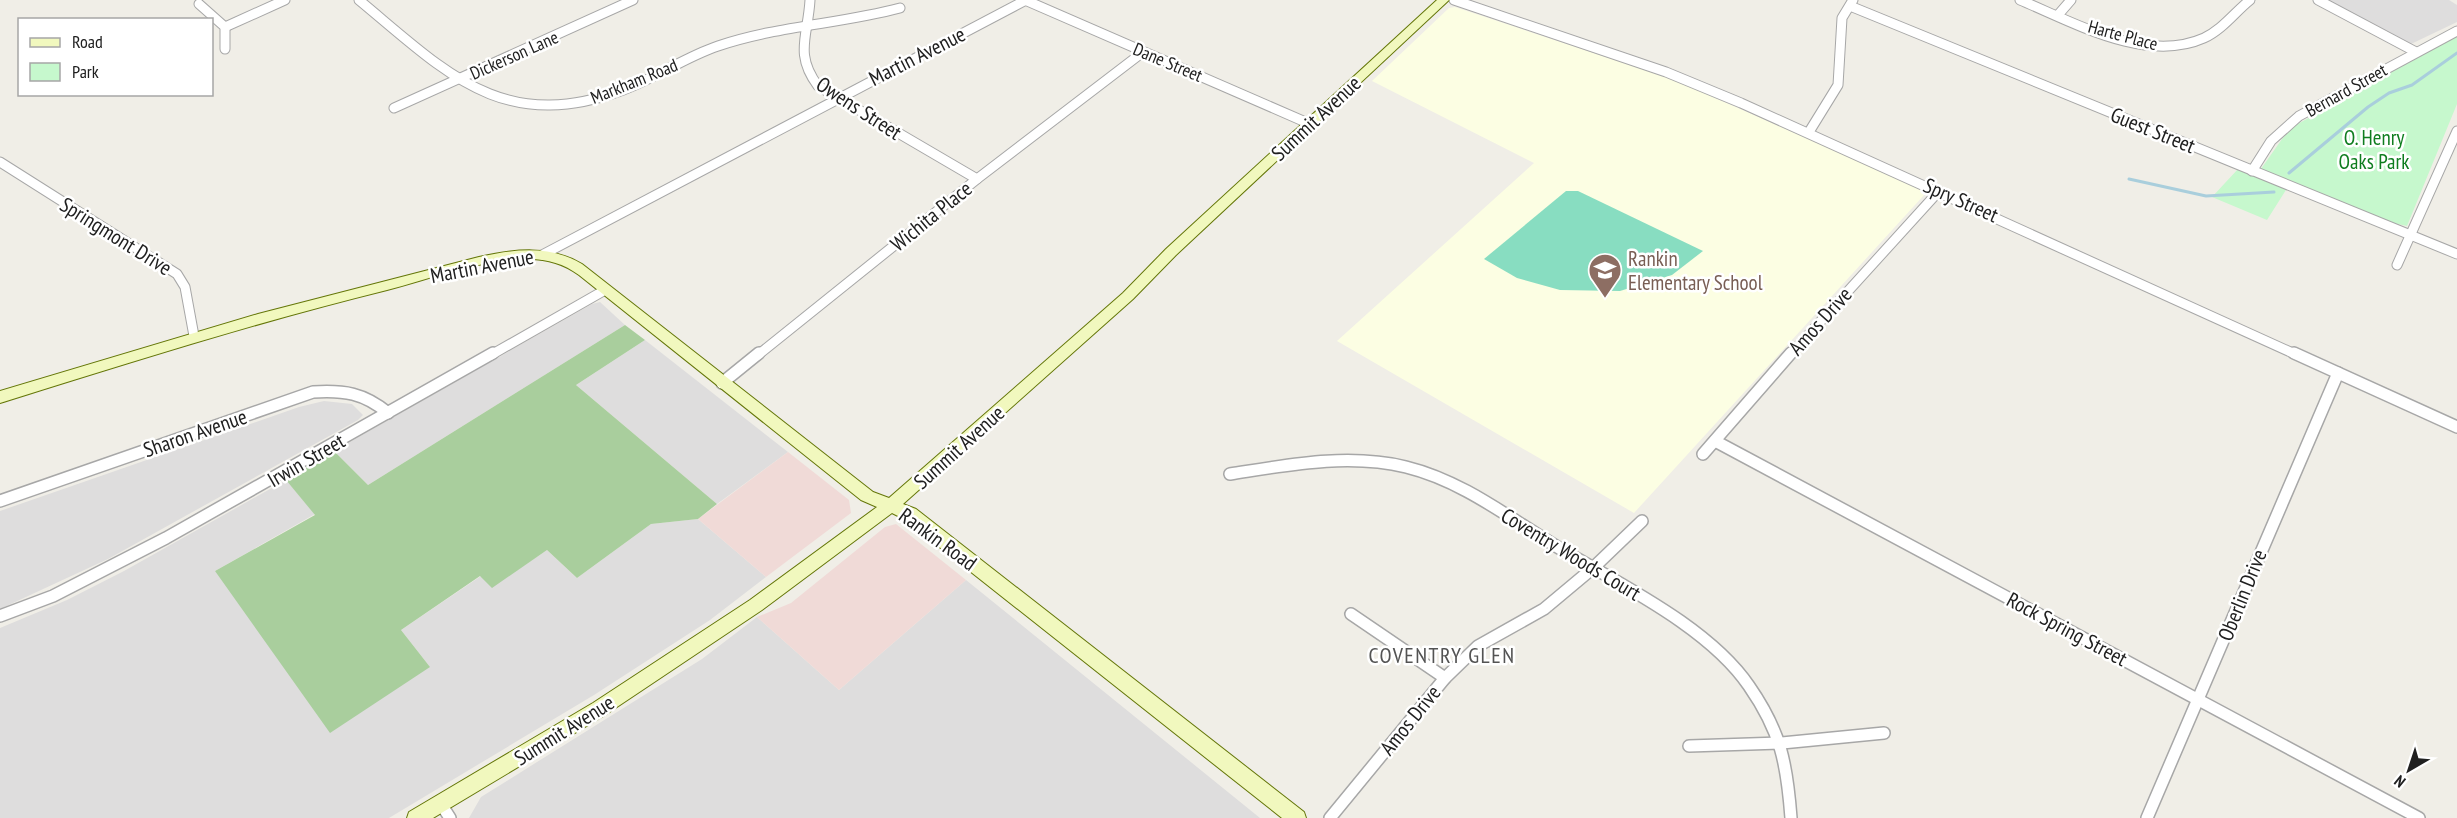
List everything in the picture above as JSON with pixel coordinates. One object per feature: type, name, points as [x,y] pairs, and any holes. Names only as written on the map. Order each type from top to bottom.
[{"type":"street","points":[[225,27],[285,0]]},
{"type":"street","name":"Markham Road","points":[[358,0],[459,79],[482,94],[518,106],[567,106],[622,90],[714,47],[771,31],[857,20],[900,8]]},
{"type":"street","name":"Dickerson Lane","points":[[394,108],[633,0]]},
{"type":"street","name":"Owens Street","points":[[810,0],[801,50],[803,63],[818,86],[977,179]]},
{"type":"street","name":"Dane Street","points":[[1025,0],[1310,124]]},
{"type":"street","name":"Martin Avenue","points":[[0,397],[194,336],[334,297],[492,260],[542,255],[1025,0]]},
{"type":"street","name":"Summit Avenue","points":[[416,818],[445,811],[747,611],[892,505],[1128,296],[1171,252],[1443,0]]},
{"type":"street","name":"Spry Street","points":[[1454,0],[1666,72],[1809,132],[2457,427]]},
{"type":"street","name":"Harte Place","points":[[2020,0],[2140,43],[2173,47],[2186,45],[2206,37],[2250,0]]},
{"type":"street","points":[[2058,15],[2071,0]]},
{"type":"street","points":[[2318,0],[2416,52]]},
{"type":"street","points":[[1809,132],[1838,86],[1842,18],[1852,3]]},
{"type":"street","name":"Guest Street","points":[[1852,3],[2252,171],[2457,254]]},
{"type":"street","points":[[199,4],[225,27],[225,49]]},
{"type":"street","name":"Bernard Street","points":[[2252,171],[2271,141],[2292,121],[2457,31]]},
{"type":"street","name":"Wichita Place","points":[[722,383],[977,179],[1143,52]]},
{"type":"street","points":[[2397,265],[2457,131]]},
{"type":"street","name":"Springmont Drive","points":[[0,162],[177,274],[185,287],[194,336]]},
{"type":"street","name":"Amos Drive","points":[[1703,454],[1768,377],[1939,191]]},
{"type":"street","name":"Rankin Road","points":[[542,255],[573,262],[605,290],[867,496],[910,513],[1298,818]]},
{"type":"street","name":"Irwin Street","points":[[0,616],[53,596],[104,572],[605,290]]},
{"type":"street","name":"Oberlin Drive","points":[[2147,818],[2219,653],[2247,578],[2338,373]]},
{"type":"street","name":"Sharon Avenue","points":[[0,501],[313,393],[357,393],[370,398],[388,413]]},
{"type":"street","name":"Rock Spring Street","points":[[1715,441],[2419,818]]},
{"type":"street","name":"Coventry Woods Court","points":[[1230,474],[1311,462],[1370,460],[1408,467],[1451,483],[1674,616],[1714,646],[1748,682],[1782,743],[1789,773],[1791,818]]},
{"type":"street","name":"Amos Drive","points":[[1330,818],[1445,678],[1478,646],[1544,609],[1593,568],[1641,521]]},
{"type":"street","points":[[1351,614],[1445,678]]},
{"type":"street","points":[[1689,747],[1782,743],[1884,733]]},
{"type":"shaded area","points":[[2325,0],[2449,0],[2457,5],[2457,22],[2411,44]]},
{"type":"shaded area","name":"Rankin Elementary School","points":[[1455,7],[1672,79],[1922,189],[1925,194],[1634,513],[1337,341],[1534,163],[1372,81],[1449,8]]},
{"type":"shaded area","points":[[600,302],[625,325],[368,485],[334,451],[592,304]]},
{"type":"shaded area","points":[[645,340],[788,452],[717,504],[576,385]]},
{"type":"shaded area","points":[[324,401],[352,404],[363,415],[358,420],[108,559],[0,609],[0,511],[299,407]]},
{"type":"shaded area","points":[[788,452],[849,500],[851,513],[766,577],[698,519]]},
{"type":"shaded area","points":[[286,480],[315,514],[215,571],[430,667],[401,630],[481,576],[492,587],[547,550],[577,578],[651,524],[698,519],[766,577],[710,620],[594,695],[389,818],[0,818],[0,628],[67,600],[124,571]]},
{"type":"shaded area","points":[[896,524],[966,580],[839,690],[757,617],[791,603],[885,527]]},
{"type":"shaded area","points":[[966,580],[1260,818],[469,818],[481,797],[702,659],[757,617],[839,690]]},
{"type":"green space","name":"O. Henry Oaks Park","points":[[2457,36],[2457,104],[2407,226],[2393,223],[2291,182],[2267,220],[2212,197],[2238,169],[2256,176],[2294,126]]},
{"type":"green space","points":[[1566,191],[1578,191],[1703,251],[1672,275],[1620,291],[1560,290],[1517,278],[1484,259]]},
{"type":"green space","points":[[625,325],[645,340],[576,385],[717,504],[698,519],[651,524],[577,578],[547,550],[492,588],[480,576],[401,630],[430,667],[330,733],[215,571],[315,515],[286,480],[334,451],[368,485]]},
{"type":"waterway","points":[[2289,173],[2368,107],[2389,93],[2412,85],[2457,53]]},
{"type":"waterway","points":[[2129,179],[2206,196],[2274,192]]},
{"type":"place","name":"Rankin Elementary School","points":[[1605,299]]},
{"type":"district","name":"COVENTRY GLEN","points":[[1442,655]]}]
